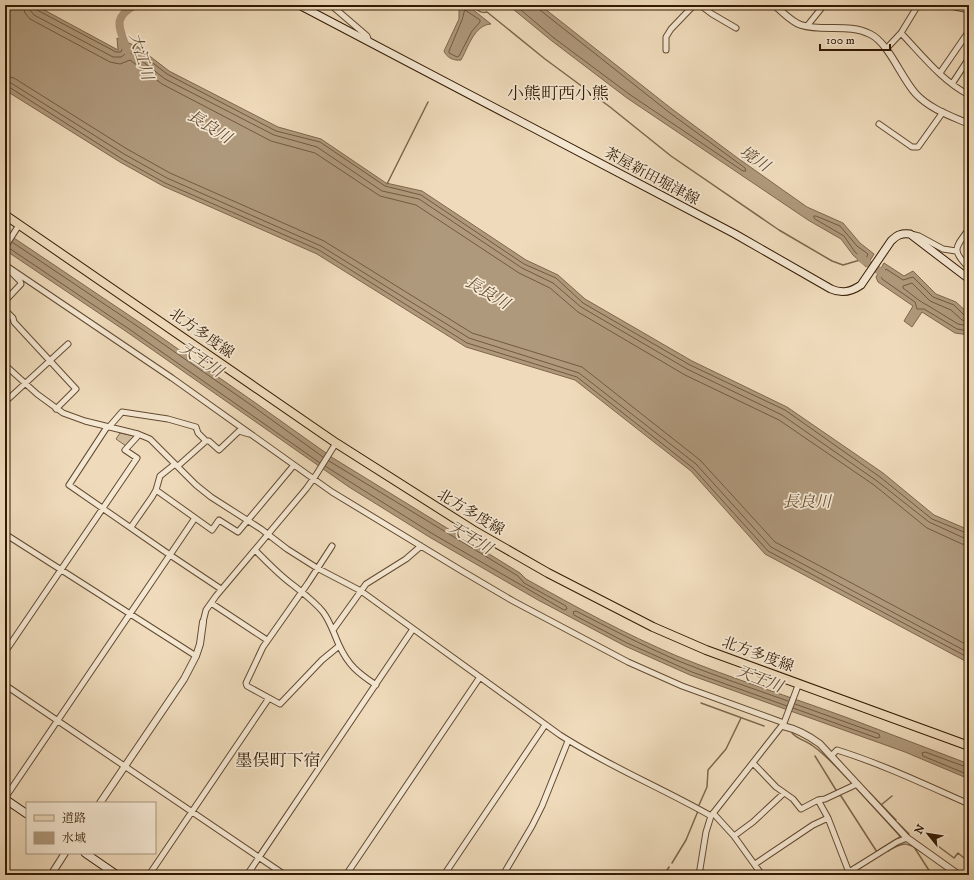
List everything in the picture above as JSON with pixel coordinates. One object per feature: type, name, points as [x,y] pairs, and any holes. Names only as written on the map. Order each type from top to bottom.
[{"type":"main road","name":"茶屋新田堀津線","points":[[299,5],[735,234],[831,289],[839,292],[853,290],[861,285],[896,236],[910,234]]},
{"type":"main road","name":"北方多度線","points":[[5,215],[18,228],[334,446],[473,530],[574,586],[653,627],[797,687],[969,746]]},
{"type":"main road","points":[[910,234],[969,279]]},
{"type":"main road","points":[[5,798],[26,813]]},
{"type":"main road","points":[[86,854],[117,875]]},
{"type":"street","points":[[331,5],[366,36],[369,42]]},
{"type":"street","points":[[666,50],[666,37],[671,29],[694,5]]},
{"type":"street","points":[[700,5],[736,28]]},
{"type":"street","points":[[774,5],[800,25],[815,28],[851,29],[863,31],[877,38],[886,49],[916,95],[943,112],[969,124]]},
{"type":"street","points":[[807,26],[824,5]]},
{"type":"street","points":[[886,49],[901,33],[918,5]]},
{"type":"street","points":[[946,5],[957,6],[969,10]]},
{"type":"street","points":[[940,73],[969,31]]},
{"type":"street","points":[[901,33],[952,84],[969,95]]},
{"type":"street","points":[[952,84],[969,58]]},
{"type":"street","points":[[879,124],[912,147],[918,146],[943,112]]},
{"type":"street","points":[[5,247],[18,228]]},
{"type":"street","points":[[969,229],[957,246],[956,251],[960,259],[969,268]]},
{"type":"street","points":[[910,234],[919,236],[942,249],[956,251]]},
{"type":"street","points":[[5,265],[21,284],[5,301]]},
{"type":"street","points":[[5,265],[172,378],[294,465],[315,477],[380,521],[513,601],[628,662],[682,686],[784,722],[791,728],[812,738],[831,756],[907,838],[959,875]]},
{"type":"street","points":[[5,310],[49,361],[76,389],[56,409]]},
{"type":"street","points":[[5,402],[68,344]]},
{"type":"street","points":[[5,365],[56,409],[77,419],[138,434],[150,439],[196,486],[210,497],[247,520],[317,568],[361,591],[568,741],[712,815],[734,836],[762,875]]},
{"type":"street","points":[[221,589],[69,485],[108,427],[122,412],[168,419],[196,427],[198,433],[206,441],[209,441],[219,450],[239,431],[252,434]]},
{"type":"street","points":[[5,652],[137,458],[125,450],[138,434]]},
{"type":"street","points":[[131,527],[156,490],[160,476],[206,441]]},
{"type":"street","points":[[101,802],[184,679],[196,656],[200,644],[206,610],[221,589],[315,477],[334,446]]},
{"type":"street","points":[[156,490],[212,530],[219,520],[238,532],[294,465]]},
{"type":"street","points":[[5,798],[195,518]]},
{"type":"street","points":[[5,534],[196,656]]},
{"type":"street","points":[[332,546],[262,647],[246,686],[280,704],[322,660],[339,646]]},
{"type":"street","points":[[333,630],[366,584],[406,559],[421,546]]},
{"type":"street","points":[[255,550],[268,564],[301,591],[323,612],[333,630],[339,646],[356,672],[376,685]]},
{"type":"street","points":[[211,603],[267,640]]},
{"type":"street","points":[[247,875],[413,629]]},
{"type":"street","points":[[346,875],[480,677]]},
{"type":"street","points":[[5,685],[285,875]]},
{"type":"street","points":[[710,875],[699,874],[706,832],[712,815],[754,764],[784,722],[797,687]]},
{"type":"street","points":[[149,875],[269,698]]},
{"type":"street","points":[[444,875],[545,724]]},
{"type":"street","points":[[504,875],[535,819],[568,741]]},
{"type":"street","points":[[831,756],[836,750],[866,760],[928,784],[969,804]]},
{"type":"street","points":[[754,764],[776,788],[793,799],[801,809],[818,800],[824,799],[857,784]]},
{"type":"street","points":[[734,836],[753,822],[784,793]]},
{"type":"street","points":[[818,800],[828,818],[848,874],[897,842],[907,838]]},
{"type":"street","points":[[755,864],[813,825],[828,818]]},
{"type":"street","points":[[50,875],[64,854]]},
{"type":"shaded area","points":[[120,433],[135,436],[126,446],[116,439]]},
{"type":"water","name":"長良川","points":[[5,5],[35,5],[118,50],[117,38],[138,47],[169,71],[278,127],[321,139],[386,183],[422,191],[526,260],[558,275],[585,299],[692,361],[787,407],[883,473],[934,515],[969,530],[969,663],[765,554],[691,471],[575,380],[466,347],[317,254],[163,186],[120,162],[5,90]]},
{"type":"water","points":[[459,5],[467,5],[491,24],[480,28],[472,38],[461,60],[449,57],[444,51],[459,19]]},
{"type":"water","points":[[508,5],[540,5],[672,109],[739,159],[807,207],[843,223],[860,243],[874,254],[866,267],[853,255],[841,239],[808,220],[627,98],[552,41]]},
{"type":"water","name":"天王川","points":[[5,232],[145,326],[333,458],[520,573],[526,579],[582,610],[677,656],[969,764],[969,779],[905,752],[690,675],[625,646],[538,600],[431,538],[349,487],[127,332],[5,250]]},
{"type":"water","points":[[884,263],[904,276],[913,271],[936,294],[956,302],[969,314],[969,335],[955,333],[922,312],[912,327],[904,321],[913,306],[878,282],[876,277]]},
{"type":"waterway","name":"大江川","points":[[127,51],[120,30],[120,19],[128,10],[136,5]]},
{"type":"waterway","points":[[471,5],[480,12],[487,12],[545,59],[610,107],[671,156],[779,230],[832,261],[843,265],[860,260]]},
{"type":"waterway","points":[[387,184],[428,102]]},
{"type":"waterway","name":"境川","points":[[861,256],[862,259],[888,277]]},
{"type":"waterway","points":[[701,703],[764,726]]},
{"type":"waterway","points":[[699,805],[707,787],[708,770],[726,749],[741,718]]},
{"type":"waterway","points":[[792,733],[811,744],[828,758],[850,781]]},
{"type":"waterway","points":[[815,756],[836,790]]},
{"type":"waterway","points":[[857,789],[900,837],[879,850]]},
{"type":"waterway","points":[[869,792],[896,820]]},
{"type":"waterway","points":[[838,795],[841,796],[877,852]]},
{"type":"waterway","points":[[881,805],[892,796]]},
{"type":"waterway","points":[[672,863],[686,840],[698,811]]},
{"type":"waterway","points":[[898,823],[909,834]]},
{"type":"waterway","points":[[932,838],[938,846],[954,858],[958,853],[969,862]]},
{"type":"waterway","points":[[888,851],[902,844],[906,844],[923,853]]},
{"type":"waterway","points":[[914,847],[932,875]]},
{"type":"waterway","points":[[664,875],[669,867]]},
{"type":"waterway","points":[[947,870],[953,875]]},
{"type":"waterway","points":[[777,875],[781,872]]},
{"type":"district","name":"小熊町西小熊","points":[[558,93]]},
{"type":"district","name":"墨俣町下宿","points":[[278,760]]}]
